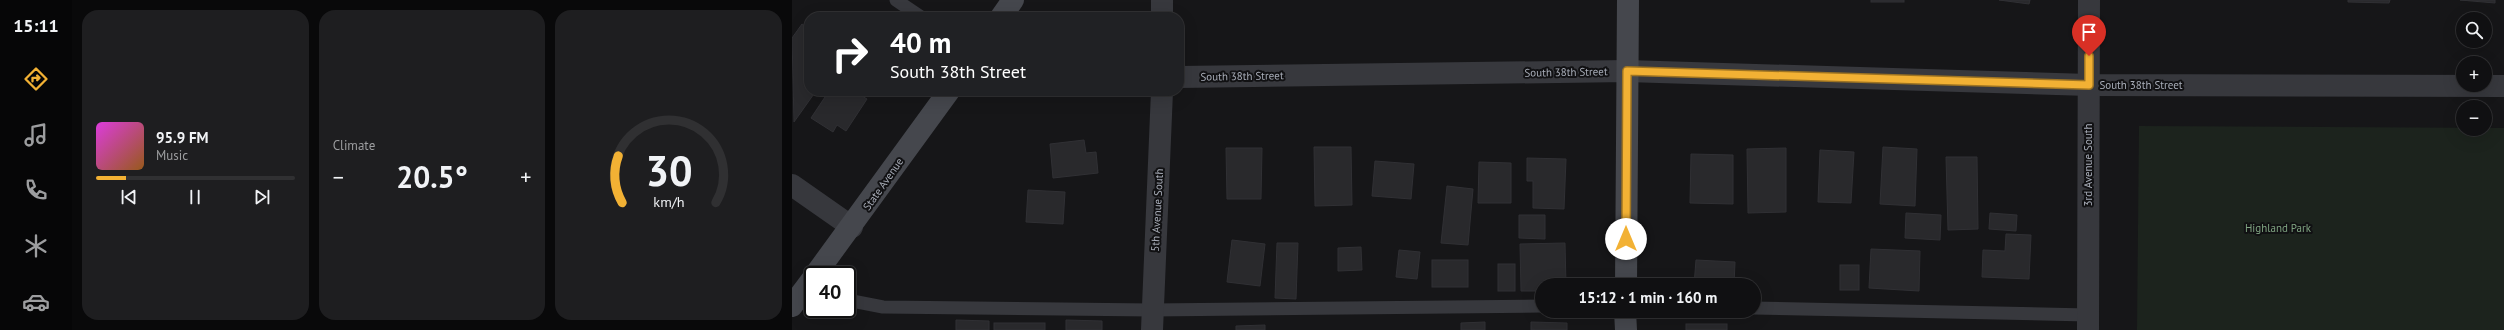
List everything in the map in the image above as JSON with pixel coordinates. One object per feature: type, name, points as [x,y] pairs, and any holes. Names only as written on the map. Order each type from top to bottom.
[{"type":"street","points":[[1005,12],[1013,0]]},
{"type":"street","points":[[1162,0],[1162,12]]},
{"type":"street","points":[[1626,278],[1628,0]]},
{"type":"street","name":"3rd Avenue South","points":[[2088,323],[2089,0]]},
{"type":"street","name":"South 38th Street","points":[[1184,77],[1627,71],[2089,85],[2504,86]]},
{"type":"street","name":"State Avenue","points":[[824,266],[945,96]]},
{"type":"street","name":"5th Avenue South","points":[[1152,320],[1162,96]]},
{"type":"street","points":[[792,185],[852,227]]},
{"type":"street","points":[[1625,318],[1626,330]]},
{"type":"lane","points":[[896,0],[914,12]]},
{"type":"lane","points":[[856,302],[883,307],[1152,320],[1535,306]]},
{"type":"lane","points":[[1761,308],[2088,323]]},
{"type":"green space","name":"Highland Park","points":[[2139,126],[2456,128],[2456,136],[2492,136],[2492,128],[2504,128],[2504,330],[2137,330]]},
{"type":"building","points":[[1871,0],[1904,0],[1904,2],[1871,2]]},
{"type":"building","points":[[1999,0],[2030,0],[2029,4]]},
{"type":"building","points":[[2348,0],[2390,0],[2389,3],[2348,2]]},
{"type":"building","points":[[2460,0],[2495,0],[2495,3]]},
{"type":"building","points":[[802,24],[804,25],[804,96],[812,96],[794,122],[792,38]]},
{"type":"building","points":[[826,96],[862,96],[867,99],[846,131],[837,125],[833,132],[811,118]]},
{"type":"building","points":[[1084,140],[1086,153],[1096,152],[1098,173],[1053,178],[1050,144]]},
{"type":"building","points":[[1314,147],[1351,147],[1352,205],[1315,206]]},
{"type":"building","points":[[1883,147],[1917,149],[1915,206],[1880,204]]},
{"type":"building","points":[[1226,148],[1262,148],[1261,199],[1227,199]]},
{"type":"building","points":[[1786,148],[1786,212],[1748,213],[1747,149]]},
{"type":"building","points":[[1820,150],[1854,152],[1851,203],[1818,202]]},
{"type":"building","points":[[1691,154],[1733,155],[1733,204],[1690,203]]},
{"type":"building","points":[[1946,157],[1977,157],[1978,229],[1948,230]]},
{"type":"building","points":[[1527,158],[1566,159],[1564,209],[1533,208],[1533,181],[1527,181]]},
{"type":"building","points":[[1375,161],[1414,164],[1411,199],[1372,196]]},
{"type":"building","points":[[1479,162],[1511,163],[1511,203],[1478,203]]},
{"type":"building","points":[[1447,186],[1473,189],[1468,245],[1441,243]]},
{"type":"building","points":[[1028,190],[1065,192],[1063,224],[1026,222]]},
{"type":"building","points":[[1906,213],[1941,215],[1940,240],[1905,238]]},
{"type":"building","points":[[1990,213],[2017,215],[2016,231],[1989,229]]},
{"type":"building","points":[[1519,215],[1545,215],[1545,239],[1519,238]]},
{"type":"building","points":[[2006,234],[2031,235],[2029,279],[1982,277],[1983,250],[2005,251]]},
{"type":"building","points":[[1232,240],[1265,244],[1260,286],[1227,282]]},
{"type":"building","points":[[1277,243],[1298,243],[1296,299],[1275,298]]},
{"type":"building","points":[[1565,243],[1566,278],[1535,278],[1535,291],[1521,291],[1520,244]]},
{"type":"building","points":[[1361,247],[1362,270],[1338,271],[1338,248]]},
{"type":"building","points":[[1871,249],[1920,251],[1919,291],[1869,288]]},
{"type":"building","points":[[1399,250],[1420,252],[1417,279],[1396,277]]},
{"type":"building","points":[[1432,260],[1468,260],[1468,287],[1432,287]]},
{"type":"building","points":[[1696,260],[1735,262],[1734,278],[1695,278]]},
{"type":"building","points":[[1498,264],[1515,264],[1515,291],[1498,291]]},
{"type":"building","points":[[1840,265],[1859,265],[1859,290],[1840,290]]},
{"type":"building","points":[[956,320],[989,321],[989,330],[956,330]]},
{"type":"building","points":[[1066,320],[1102,321],[1102,330],[1066,330]]},
{"type":"building","points":[[1485,322],[1485,330],[1461,330],[1461,323]]},
{"type":"building","points":[[1531,322],[1567,323],[1567,330],[1531,330]]},
{"type":"building","points":[[994,323],[1045,323],[1045,330],[994,330]]},
{"type":"building","points":[[1686,324],[1727,324],[1727,330],[1686,330]]},
{"type":"building","points":[[1265,325],[1265,330],[1236,330],[1236,326]]},
{"type":"route","points":[[1626,239],[1627,71],[2089,85],[2089,56]]}]
